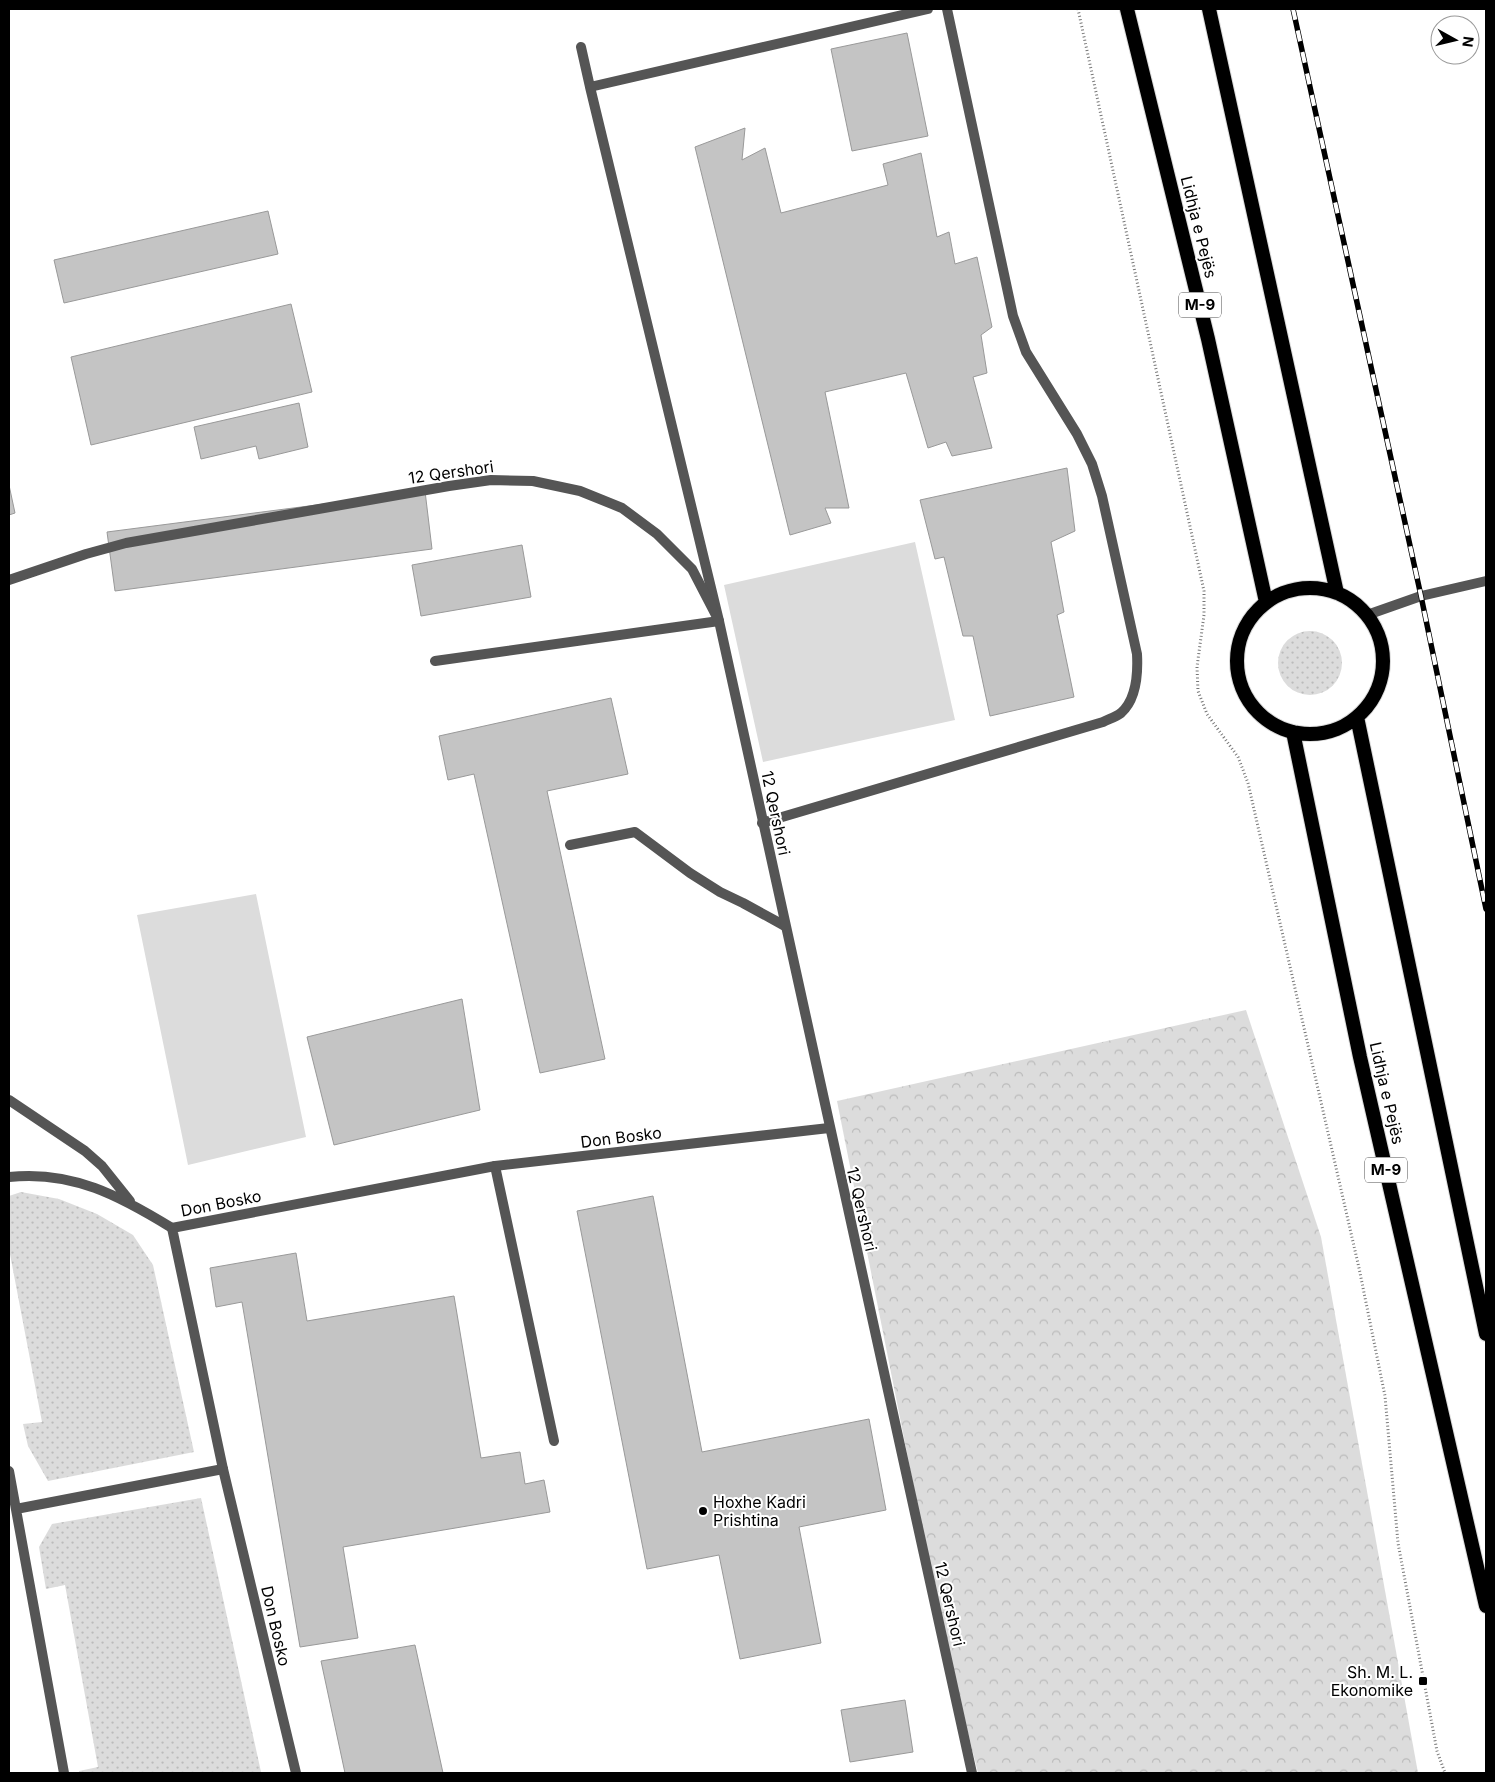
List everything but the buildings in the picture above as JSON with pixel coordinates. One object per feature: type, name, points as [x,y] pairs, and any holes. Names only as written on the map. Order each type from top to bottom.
[{"type":"highway","name":"Lidhja e Pejës","points":[[1128,9],[1208,339],[1266,602]]},
{"type":"highway","points":[[1209,9],[1337,593]]},
{"type":"highway","points":[[1300,588],[1319,588],[1337,593],[1353,601],[1367,615],[1378,631],[1382,648],[1383,667],[1378,686],[1370,703],[1357,717],[1337,729],[1315,734],[1293,732],[1271,724],[1253,708],[1241,688],[1236,664],[1239,640],[1249,619],[1266,602],[1282,592],[1300,588]]},
{"type":"highway","points":[[1357,717],[1486,1334]]},
{"type":"highway","name":"Lidhja e Pejës","points":[[1293,732],[1360,1058],[1486,1606]]},
{"type":"street","points":[[590,87],[928,9]]},
{"type":"street","points":[[762,823],[1103,722],[1122,712],[1132,696],[1138,676],[1137,654],[1102,496],[1092,464],[1077,434],[1026,352],[1013,316],[947,9]]},
{"type":"street","points":[[435,661],[719,621],[581,46]]},
{"type":"street","name":"12 Qershori","points":[[9,580],[86,554],[126,544],[491,480],[533,481],[580,491],[622,508],[657,534],[692,569],[719,621],[972,1773]]},
{"type":"street","points":[[1367,615],[1421,596],[1486,580]]},
{"type":"street","points":[[570,845],[635,832],[690,873],[720,892],[743,902],[785,926]]},
{"type":"street","points":[[9,1100],[85,1151],[102,1166],[132,1203]]},
{"type":"street","name":"Don Bosko","points":[[296,1773],[223,1469],[172,1228],[496,1166],[829,1128]]},
{"type":"street","points":[[496,1166],[554,1441]]},
{"type":"street","points":[[9,1178],[21,1176],[72,1181],[101,1189],[132,1203],[172,1228]]},
{"type":"street","points":[[16,1509],[223,1469]]},
{"type":"street","points":[[9,1471],[64,1773]]},
{"type":"path","points":[[1078,9],[1204,591],[1204,616],[1197,667],[1198,692],[1208,714],[1238,758],[1248,783],[1356,1258],[1385,1396],[1398,1543],[1437,1751],[1444,1773]]},
{"type":"green space","points":[[915,542],[955,720],[763,762],[724,585]]},
{"type":"green space","points":[[1304,631],[1316,631],[1333,640],[1340,651],[1342,663],[1340,675],[1333,686],[1316,695],[1304,695],[1292,690],[1283,681],[1278,669],[1278,657],[1283,645],[1292,636]]},
{"type":"green space","points":[[256,894],[306,1137],[188,1165],[137,915]]},
{"type":"green space","points":[[1246,1010],[1321,1237],[1418,1773],[978,1773],[940,1619],[837,1101]]},
{"type":"green space","points":[[21,1192],[59,1199],[97,1214],[133,1235],[153,1265],[194,1452],[48,1481],[28,1446],[23,1424],[42,1422],[9,1249],[9,1196]]},
{"type":"green space","points":[[201,1498],[261,1772],[79,1773],[79,1771],[98,1767],[65,1585],[46,1589],[39,1547],[52,1524]]},
{"type":"railway","points":[[1293,9],[1421,596],[1486,909]]},
{"type":"place","name":"Hoxhe Kadri Prishtina","points":[[703,1511]]},
{"type":"place","name":"Sh. M. L. Ekonomike","points":[[1423,1681]]}]
